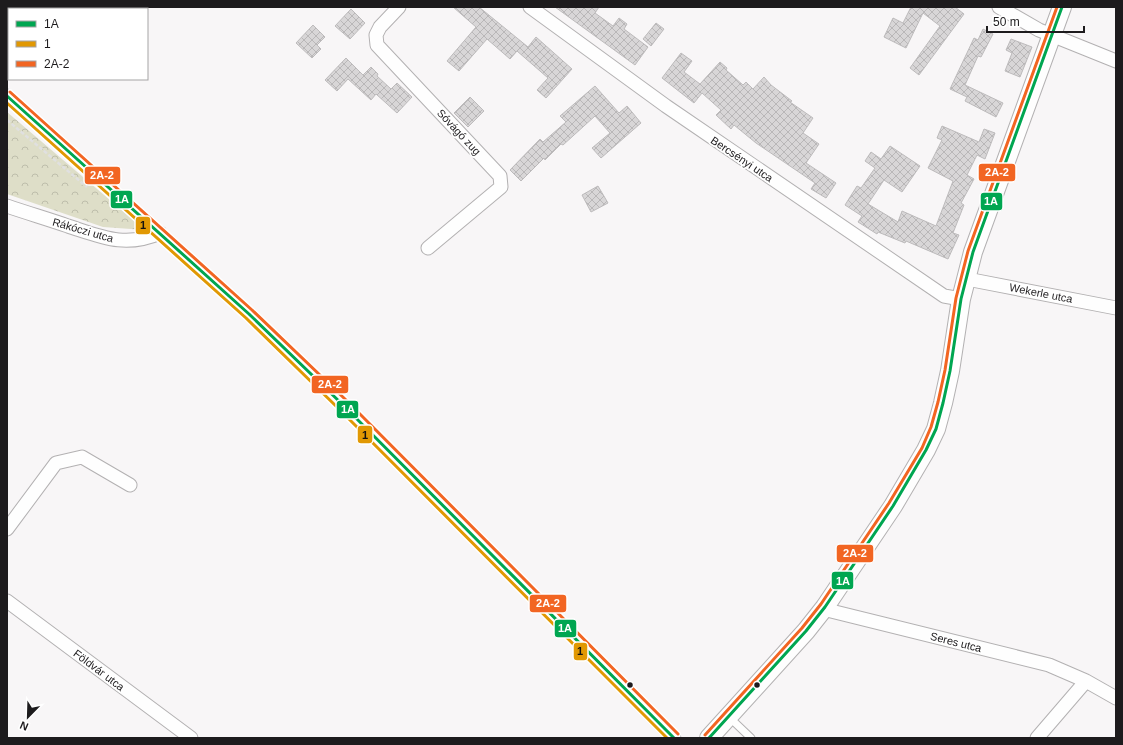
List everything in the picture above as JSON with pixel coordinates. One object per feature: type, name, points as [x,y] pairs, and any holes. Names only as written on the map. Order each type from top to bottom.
[{"type":"main road","points":[[708,738],[806,631],[825,607],[893,506],[914,471],[936,429],[950,371],[961,299],[973,252],[1062,7]]},
{"type":"street","name":"Sóvágó zug","points":[[399,7],[380,27],[376,35],[377,45],[500,176],[501,187],[428,248]]},
{"type":"street","name":"Bercsényi utca","points":[[530,7],[666,106],[944,296],[961,299]]},
{"type":"street","points":[[999,7],[1039,30],[1116,61]]},
{"type":"street","points":[[7,96],[249,314],[342,404],[674,738]]},
{"type":"street","name":"Rákóczi utca","points":[[7,206],[109,239],[138,240],[149,238],[160,233]]},
{"type":"street","name":"Wekerle utca","points":[[967,278],[1116,308]]},
{"type":"street","points":[[7,529],[56,463],[82,457],[130,485]]},
{"type":"street","name":"Földvár utca","points":[[7,601],[191,738]]},
{"type":"street","name":"Seres utca","points":[[825,607],[832,611],[1049,665],[1086,681],[1116,698]]},
{"type":"street","points":[[1037,738],[1086,681]]},
{"type":"lane","points":[[728,717],[751,738]]},
{"type":"path","points":[[7,120],[88,188]]},
{"type":"green space","points":[[7,112],[145,230],[103,227],[7,194]]},
{"type":"building","points":[[453,7],[479,7],[528,47],[536,37],[572,69],[546,98],[537,90],[548,78],[517,51],[510,59],[487,39],[459,71],[447,61],[476,27]]},
{"type":"building","points":[[555,7],[599,7],[595,13],[613,26],[619,18],[627,24],[624,29],[648,47],[635,65]]},
{"type":"building","points":[[911,7],[955,7],[964,14],[919,75],[910,68],[940,26],[923,13],[906,48],[884,37],[893,18],[903,23]]},
{"type":"building","points":[[351,9],[365,23],[350,39],[335,26]]},
{"type":"building","points":[[656,23],[664,29],[651,46],[643,39]]},
{"type":"building","points":[[313,25],[325,37],[317,45],[321,49],[312,58],[296,43]]},
{"type":"building","points":[[983,29],[993,34],[981,57],[978,56],[965,85],[1003,103],[996,117],[965,101],[967,97],[950,89],[974,38],[978,40]]},
{"type":"building","points":[[1011,39],[1032,47],[1020,77],[1005,71],[1012,53],[1006,50]]},
{"type":"building","points":[[681,53],[692,61],[684,72],[700,84],[720,62],[727,68],[726,70],[743,85],[746,82],[753,89],[764,77],[771,85],[792,101],[790,102],[813,118],[803,133],[819,144],[806,163],[836,183],[826,198],[811,189],[815,183],[756,143],[734,125],[731,129],[716,115],[721,110],[702,93],[694,103],[662,78]]},
{"type":"building","points":[[346,58],[363,75],[371,67],[378,74],[377,76],[391,89],[397,83],[412,97],[397,113],[376,94],[371,100],[348,79],[337,91],[325,80]]},
{"type":"building","points":[[595,86],[619,113],[627,106],[641,123],[601,158],[592,148],[610,133],[595,116],[563,145],[561,144],[545,160],[544,158],[521,181],[510,170],[540,139],[543,142],[566,122],[560,116]]},
{"type":"building","points":[[470,97],[484,111],[468,127],[454,113]]},
{"type":"building","points":[[942,126],[979,142],[984,129],[995,133],[985,159],[977,155],[967,175],[974,179],[961,203],[964,205],[953,233],[959,235],[948,259],[906,241],[905,243],[878,232],[877,234],[858,222],[862,216],[845,205],[857,186],[861,188],[875,168],[865,161],[871,152],[881,159],[890,146],[920,166],[902,192],[884,180],[868,204],[898,222],[902,211],[936,226],[953,181],[928,168],[942,140],[937,138]]},
{"type":"building","points":[[598,186],[608,203],[591,212],[582,195]]},
{"type":"transit line","name":"2A-2","points":[[705,735],[802,628],[821,604],[889,503],[922,448],[931,427],[938,402],[945,370],[956,298],[968,251],[1057,7]]},
{"type":"transit line","name":"1A","points":[[709,738],[806,631],[825,607],[893,506],[926,450],[936,429],[943,403],[950,371],[961,299],[973,252],[1062,7]]},
{"type":"transit line","name":"2A-2","points":[[10,92],[252,310],[346,400],[678,734]]},
{"type":"transit line","name":"1A","points":[[7,96],[249,314],[342,404],[674,738]]},
{"type":"transit line","name":"1","points":[[7,103],[246,318],[338,408],[667,738]]}]
